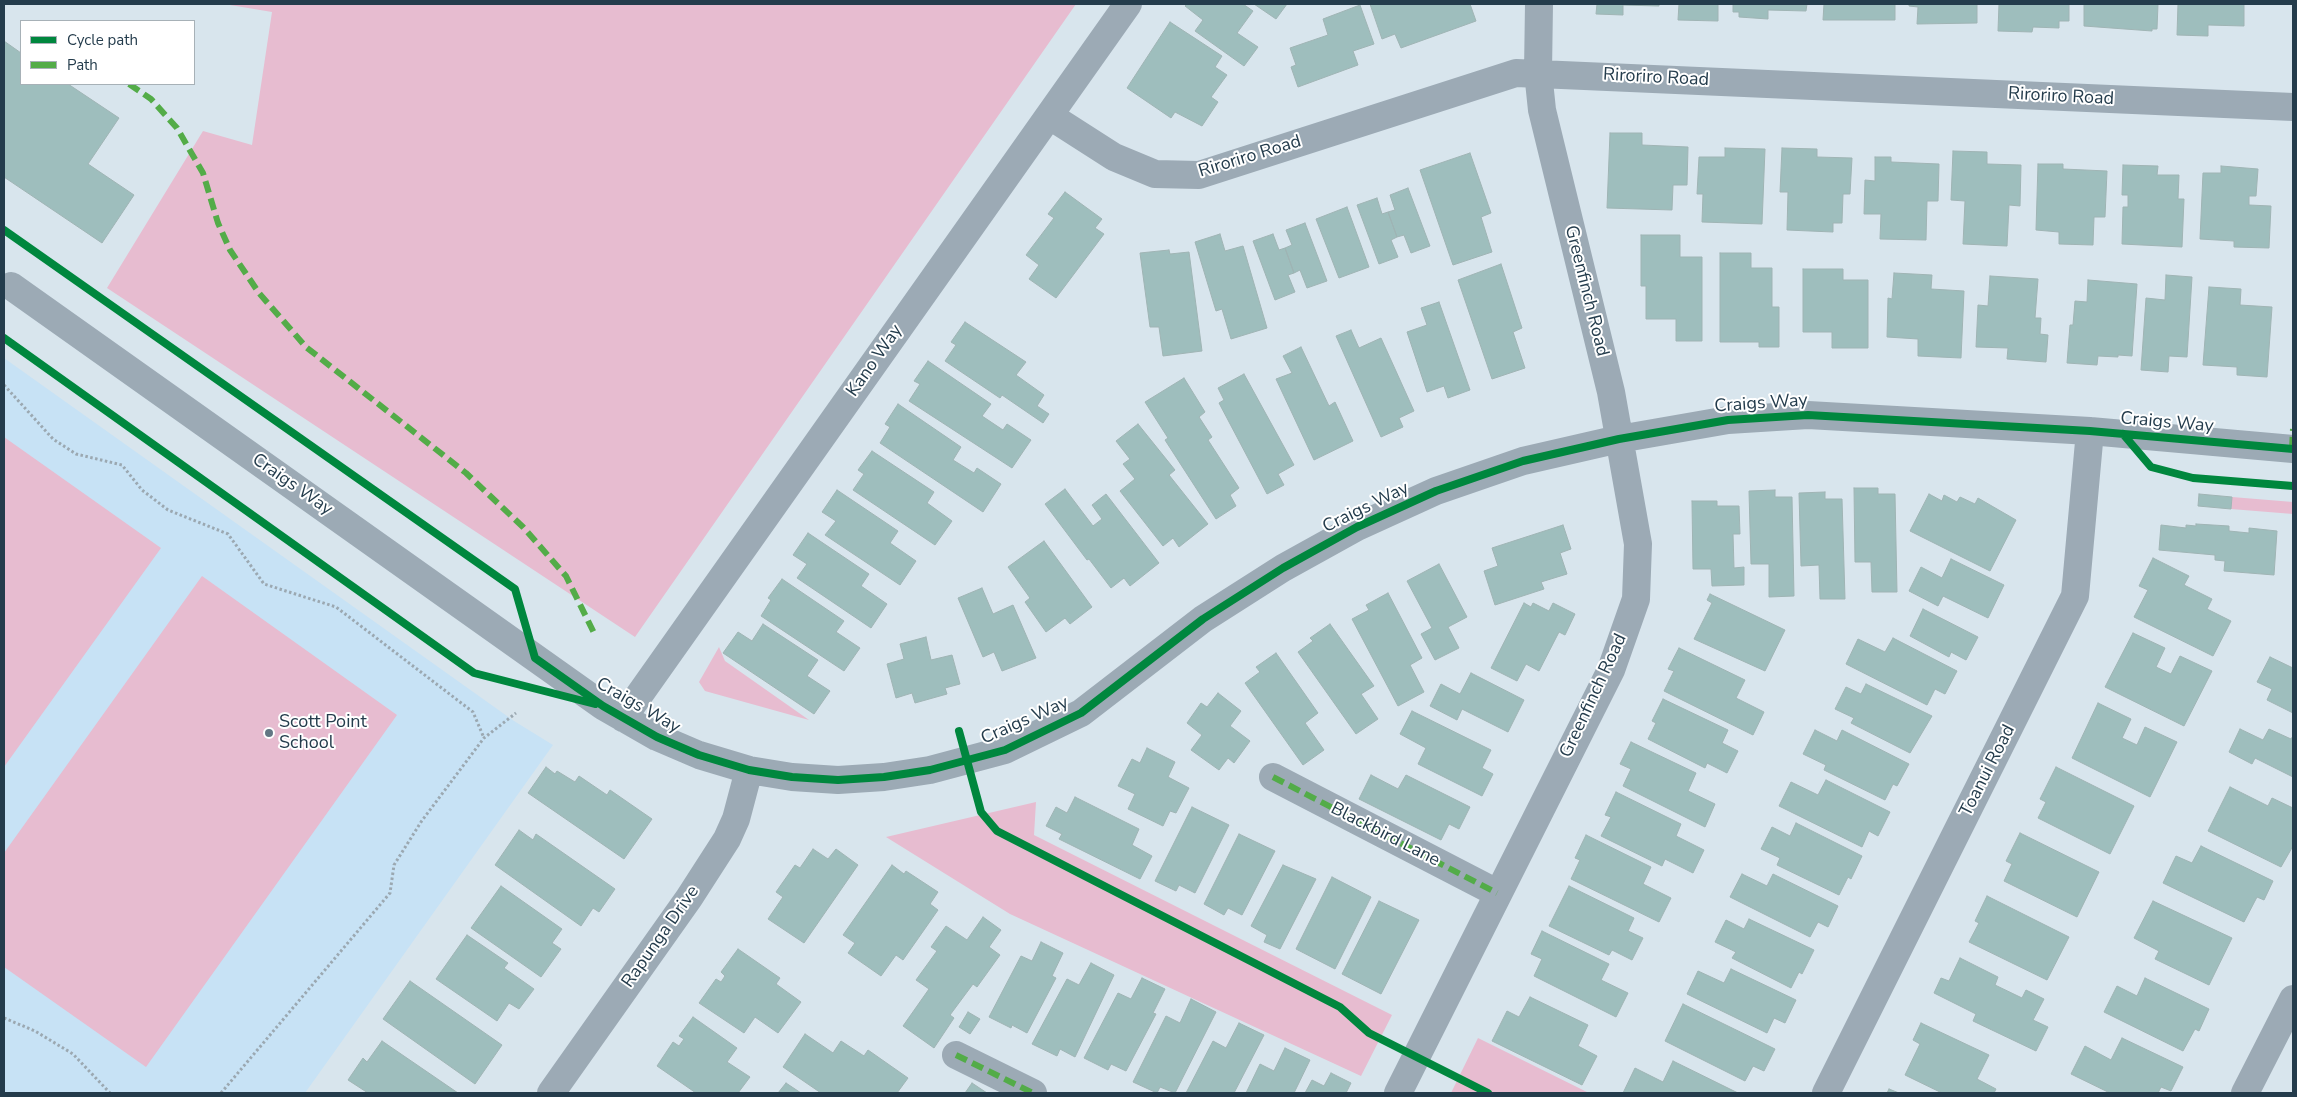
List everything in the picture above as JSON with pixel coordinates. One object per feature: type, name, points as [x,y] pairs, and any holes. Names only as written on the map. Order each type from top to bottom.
[{"type":"street","name":"Kano Way","points":[[622,718],[1128,4]]},
{"type":"street","name":"Greenfinch Road","points":[[1398,1093],[1497,893],[1611,670],[1636,599],[1638,544],[1611,392],[1542,110],[1538,72],[1539,4]]},
{"type":"street","name":"Riroriro Road","points":[[1050,116],[1114,157],[1155,174],[1199,175],[1516,73],[1538,72],[2293,108]]},
{"type":"street","name":"Craigs Way","points":[[6,283],[622,718],[700,756],[748,770],[802,778],[838,780],[884,777],[930,770],[1005,750],[1081,713],[1203,619],[1283,568],[1357,527],[1436,491],[1516,463],[1619,439],[1728,420],[1808,415],[2293,442]]},
{"type":"street","name":"Toanui Road","points":[[1826,1093],[2075,596],[2090,431]]},
{"type":"street","name":"Rapunga Drive","points":[[551,1093],[689,898],[727,839],[736,819],[748,770]]},
{"type":"street","name":"Blackbird Lane","points":[[1273,777],[1497,893]]},
{"type":"street","points":[[2245,1093],[2293,1000]]},
{"type":"street","points":[[956,1055],[1033,1093]]},
{"type":"path","points":[[4,385],[53,439],[76,454],[122,465],[142,490],[168,510],[228,534],[264,584],[336,607],[473,712],[484,738]]},
{"type":"path","points":[[221,1093],[390,893],[394,865],[421,822],[484,738],[516,713]]},
{"type":"path","points":[[4,1018],[34,1031],[73,1054],[110,1093]]},
{"type":"shaded area","points":[[224,4],[1076,4],[635,637],[107,288],[203,131],[252,145],[272,12]]},
{"type":"shaded area","name":"Scott Point School","points":[[4,358],[514,721],[553,745],[305,1093],[4,1093]]},
{"type":"shaded area","points":[[4,437],[161,548],[4,767]]},
{"type":"shaded area","points":[[2232,497],[2293,502],[2293,514],[2231,509]]},
{"type":"shaded area","points":[[202,576],[397,715],[146,1067],[4,967],[4,853]]},
{"type":"shaded area","points":[[719,647],[725,661],[809,720],[705,691],[699,682]]},
{"type":"shaded area","points":[[1036,802],[1034,835],[1392,1015],[1361,1076],[1010,914],[886,837]]},
{"type":"shaded area","points":[[1478,1038],[1589,1093],[1451,1093]]},
{"type":"building","points":[[1187,4],[1243,4],[1253,11],[1237,33],[1258,47],[1244,66],[1195,31],[1203,20],[1185,6]]},
{"type":"building","points":[[1254,4],[1287,4],[1276,19]]},
{"type":"building","points":[[1370,4],[1470,4],[1476,21],[1401,48],[1395,34],[1382,39]]},
{"type":"building","points":[[1597,4],[1659,4],[1659,6],[1623,5],[1623,15],[1596,14]]},
{"type":"building","points":[[1679,4],[1718,4],[1718,21],[1678,20]]},
{"type":"building","points":[[1733,4],[1807,4],[1806,11],[1768,10],[1768,19],[1739,17],[1739,12],[1733,12]]},
{"type":"building","points":[[1824,4],[1895,4],[1895,20],[1823,20]]},
{"type":"building","points":[[1909,4],[1977,4],[1977,23],[1917,24],[1918,7],[1909,6]]},
{"type":"building","points":[[1999,4],[2069,4],[2069,21],[2059,21],[2059,28],[2033,27],[2032,32],[1998,31]]},
{"type":"building","points":[[2084,4],[2158,4],[2157,29],[2152,29],[2152,31],[2084,26]]},
{"type":"building","points":[[2178,4],[2244,4],[2244,26],[2208,25],[2208,36],[2177,35]]},
{"type":"building","points":[[1360,5],[1374,44],[1353,51],[1358,65],[1298,87],[1291,67],[1296,65],[1290,48],[1328,35],[1323,19]]},
{"type":"building","points":[[1170,22],[1222,56],[1215,67],[1227,75],[1211,97],[1218,102],[1202,126],[1175,112],[1171,118],[1127,88]]},
{"type":"building","points":[[4,41],[20,52],[20,85],[70,85],[119,118],[88,164],[134,195],[102,243],[4,177]]},
{"type":"building","points":[[1610,133],[1642,133],[1642,145],[1688,147],[1687,185],[1673,185],[1672,210],[1607,208]]},
{"type":"building","points":[[1725,148],[1765,149],[1762,224],[1702,222],[1703,194],[1697,194],[1699,157],[1725,157]]},
{"type":"building","points":[[1782,148],[1817,149],[1817,157],[1852,158],[1850,194],[1843,194],[1842,223],[1833,223],[1833,232],[1787,230],[1788,192],[1780,192]]},
{"type":"building","points":[[1953,151],[1987,152],[1987,164],[2021,165],[2020,206],[2009,205],[2007,246],[1963,244],[1965,201],[1951,200]]},
{"type":"building","points":[[1470,153],[1491,213],[1481,217],[1492,252],[1453,265],[1420,170]]},
{"type":"building","points":[[1875,157],[1891,157],[1891,162],[1939,164],[1938,201],[1927,201],[1926,240],[1880,239],[1881,214],[1864,214],[1865,180],[1875,181]]},
{"type":"building","points":[[2038,164],[2063,164],[2063,169],[2107,171],[2105,217],[2094,217],[2093,245],[2059,244],[2059,232],[2036,230]]},
{"type":"building","points":[[2123,165],[2158,166],[2157,175],[2179,175],[2178,199],[2184,199],[2182,247],[2122,244],[2123,207],[2128,207],[2128,195],[2122,195]]},
{"type":"building","points":[[2221,166],[2258,169],[2256,196],[2249,196],[2249,205],[2271,206],[2269,248],[2234,247],[2234,241],[2200,239],[2203,173],[2221,173]]},
{"type":"building","points":[[1408,188],[1430,246],[1411,253],[1404,235],[1397,237],[1388,212],[1395,210],[1390,195]]},
{"type":"building","points":[[1065,192],[1102,219],[1095,228],[1104,234],[1056,298],[1029,279],[1039,265],[1026,255],[1054,218],[1048,214]]},
{"type":"building","points":[[1377,198],[1382,214],[1388,212],[1397,237],[1391,240],[1398,257],[1379,264],[1357,205]]},
{"type":"building","points":[[1347,207],[1369,267],[1339,278],[1316,219]]},
{"type":"building","points":[[1305,223],[1327,281],[1307,288],[1300,270],[1294,273],[1285,248],[1292,245],[1286,230]]},
{"type":"building","points":[[1220,234],[1225,251],[1243,246],[1267,328],[1231,339],[1222,309],[1216,311],[1195,242]]},
{"type":"building","points":[[1273,234],[1279,250],[1285,248],[1294,273],[1288,275],[1295,292],[1275,300],[1253,241]]},
{"type":"building","points":[[1641,235],[1680,235],[1680,257],[1702,257],[1702,341],[1676,341],[1676,319],[1646,319],[1646,286],[1641,286]]},
{"type":"building","points":[[1169,250],[1170,254],[1189,252],[1202,351],[1163,356],[1159,327],[1150,327],[1140,253]]},
{"type":"building","points":[[1720,253],[1751,253],[1751,268],[1772,268],[1772,307],[1779,307],[1779,347],[1759,347],[1759,342],[1720,342]]},
{"type":"building","points":[[1501,264],[1522,328],[1513,332],[1525,368],[1492,379],[1458,280]]},
{"type":"building","points":[[1803,269],[1843,269],[1843,280],[1868,280],[1868,348],[1832,348],[1832,332],[1803,332]]},
{"type":"building","points":[[1894,273],[1932,275],[1931,289],[1964,291],[1961,358],[1918,356],[1918,339],[1887,337],[1888,298],[1892,299]]},
{"type":"building","points":[[2166,275],[2192,277],[2187,357],[2169,356],[2168,372],[2141,370],[2146,298],[2165,300]]},
{"type":"building","points":[[1990,276],[2038,279],[2035,318],[2041,318],[2040,334],[2048,335],[2046,362],[2007,359],[2008,348],[1976,347],[1978,305],[1988,306]]},
{"type":"building","points":[[2088,280],[2137,284],[2132,356],[2098,356],[2097,365],[2067,363],[2070,325],[2073,325],[2075,301],[2087,302]]},
{"type":"building","points":[[2209,287],[2241,289],[2240,305],[2272,307],[2267,377],[2237,375],[2237,367],[2203,365]]},
{"type":"building","points":[[1439,302],[1470,390],[1448,398],[1444,386],[1427,392],[1407,332],[1427,325],[1421,308]]},
{"type":"building","points":[[965,322],[1026,362],[1016,375],[1044,395],[1037,406],[1049,414],[1043,423],[1002,395],[1000,398],[945,361],[956,345],[951,342]]},
{"type":"building","points":[[1351,330],[1359,348],[1381,338],[1414,411],[1399,418],[1403,427],[1381,437],[1336,336]]},
{"type":"building","points":[[1301,347],[1329,406],[1335,402],[1353,441],[1314,460],[1276,379],[1292,373],[1283,356]]},
{"type":"building","points":[[928,361],[991,404],[982,416],[1003,430],[1007,424],[1031,440],[1012,468],[909,401],[920,384],[914,381]]},
{"type":"building","points":[[1244,374],[1294,465],[1278,474],[1284,485],[1267,494],[1219,403],[1224,400],[1218,388]]},
{"type":"building","points":[[1184,378],[1205,412],[1199,417],[1212,437],[1208,440],[1239,488],[1230,495],[1236,506],[1216,519],[1165,440],[1168,438],[1145,402]]},
{"type":"building","points":[[898,404],[961,447],[953,460],[974,473],[977,468],[1001,484],[983,512],[880,443],[890,427],[885,424]]},
{"type":"building","points":[[1138,424],[1175,470],[1169,475],[1208,524],[1179,547],[1173,538],[1163,546],[1120,491],[1135,479],[1123,464],[1130,459],[1116,441]]},
{"type":"building","points":[[872,451],[934,492],[927,503],[952,521],[935,545],[853,490],[864,474],[858,470]]},
{"type":"building","points":[[1854,488],[1878,488],[1878,494],[1895,494],[1897,592],[1872,592],[1871,562],[1855,562]]},
{"type":"building","points":[[1065,489],[1093,526],[1102,519],[1092,505],[1106,494],[1159,563],[1130,586],[1124,578],[1111,588],[1089,559],[1087,560],[1045,504]]},
{"type":"building","points":[[837,490],[898,531],[890,543],[916,561],[900,585],[825,535],[836,521],[822,512]]},
{"type":"building","points":[[1775,490],[1775,497],[1792,497],[1794,596],[1769,597],[1769,564],[1751,564],[1749,491]]},
{"type":"building","points":[[1825,492],[1825,499],[1842,499],[1845,599],[1820,599],[1819,565],[1801,566],[1799,493]]},
{"type":"building","points":[[1929,494],[1942,501],[1944,495],[1957,502],[1960,497],[1975,504],[1978,498],[2016,520],[1990,571],[1910,531]]},
{"type":"building","points":[[2199,494],[2232,497],[2231,509],[2198,506]]},
{"type":"building","points":[[1692,501],[1717,501],[1717,506],[1739,506],[1740,534],[1733,534],[1734,568],[1744,567],[1744,585],[1712,586],[1711,569],[1693,569]]},
{"type":"building","points":[[2196,524],[2229,526],[2229,531],[2249,533],[2249,528],[2277,531],[2274,575],[2224,571],[2225,561],[2215,560],[2215,555],[2159,550],[2161,525],[2186,528],[2186,525],[2196,526]]},
{"type":"building","points":[[1563,525],[1571,549],[1560,553],[1567,574],[1541,582],[1544,589],[1495,605],[1484,571],[1498,566],[1492,548]]},
{"type":"building","points":[[808,533],[869,574],[861,586],[887,604],[871,628],[797,578],[807,564],[793,555]]},
{"type":"building","points":[[1044,541],[1092,607],[1070,624],[1065,618],[1046,632],[1025,602],[1030,598],[1008,567]]},
{"type":"building","points":[[2153,558],[2189,576],[2184,585],[2212,599],[2207,609],[2231,621],[2213,656],[2134,617],[2148,590],[2139,586]]},
{"type":"building","points":[[1951,559],[2004,585],[1988,618],[1943,596],[1938,606],[1909,591],[1921,567],[1942,578]]},
{"type":"building","points":[[1439,564],[1467,617],[1448,627],[1459,648],[1435,660],[1421,634],[1432,628],[1407,581]]},
{"type":"building","points":[[782,579],[844,621],[836,632],[860,648],[844,671],[761,616],[771,600],[768,598]]},
{"type":"building","points":[[982,588],[993,614],[1013,605],[1036,658],[1002,671],[994,652],[983,657],[958,598]]},
{"type":"building","points":[[1388,593],[1422,658],[1410,665],[1424,692],[1398,706],[1352,619],[1369,610],[1366,605]]},
{"type":"building","points":[[1710,594],[1785,630],[1765,671],[1694,639],[1712,603],[1707,600]]},
{"type":"building","points":[[1524,603],[1531,607],[1533,603],[1549,611],[1553,603],[1575,614],[1565,635],[1559,632],[1539,671],[1526,664],[1517,681],[1491,668]]},
{"type":"building","points":[[1923,609],[1978,637],[1966,660],[1951,652],[1949,657],[1910,636]]},
{"type":"building","points":[[763,624],[818,660],[807,676],[830,691],[814,714],[723,653],[738,632],[752,641]]},
{"type":"building","points":[[1330,624],[1374,686],[1361,694],[1378,719],[1356,734],[1298,652],[1313,641],[1310,638]]},
{"type":"building","points":[[2133,633],[2165,648],[2156,667],[2171,674],[2180,656],[2212,671],[2184,726],[2105,687]]},
{"type":"building","points":[[926,637],[931,660],[952,655],[960,684],[945,688],[947,694],[915,703],[912,693],[896,698],[887,664],[904,659],[900,644]]},
{"type":"building","points":[[1893,638],[1957,671],[1945,694],[1935,689],[1927,705],[1846,664],[1858,639],[1885,652]]},
{"type":"building","points":[[1679,648],[1745,680],[1736,698],[1764,712],[1753,735],[1664,691],[1674,671],[1668,669]]},
{"type":"building","points":[[1276,653],[1318,713],[1305,723],[1324,750],[1303,765],[1245,683],[1260,672],[1256,667]]},
{"type":"building","points":[[2270,657],[2293,668],[2293,713],[2267,700],[2272,689],[2257,682]]},
{"type":"building","points":[[1471,673],[1524,700],[1508,732],[1462,709],[1457,720],[1430,706],[1441,684],[1460,694]]},
{"type":"building","points":[[1866,684],[1932,716],[1910,753],[1851,723],[1854,718],[1835,709],[1846,687],[1861,694]]},
{"type":"building","points":[[1218,693],[1241,711],[1230,726],[1250,741],[1234,763],[1228,758],[1219,770],[1191,750],[1202,735],[1187,723],[1201,703],[1207,707]]},
{"type":"building","points":[[1663,699],[1728,730],[1722,743],[1738,751],[1727,773],[1707,763],[1705,768],[1648,739],[1656,723],[1652,721]]},
{"type":"building","points":[[2098,703],[2131,719],[2122,738],[2137,745],[2145,727],[2177,742],[2150,797],[2072,758]]},
{"type":"building","points":[[1412,711],[1491,750],[1482,768],[1493,774],[1482,796],[1418,764],[1426,748],[1400,734]]},
{"type":"building","points":[[2240,729],[2263,740],[2269,729],[2291,739],[2293,736],[2293,777],[2255,758],[2252,764],[2229,752]]},
{"type":"building","points":[[1815,730],[1837,741],[1842,730],[1909,764],[1897,786],[1893,784],[1885,800],[1824,770],[1826,765],[1803,754]]},
{"type":"building","points":[[1631,742],[1696,773],[1688,791],[1715,804],[1705,827],[1623,786],[1631,769],[1620,764]]},
{"type":"building","points":[[1147,748],[1175,762],[1168,777],[1189,788],[1176,813],[1170,811],[1163,826],[1128,809],[1135,794],[1118,786],[1132,759],[1140,763]]},
{"type":"building","points":[[546,767],[555,774],[557,771],[575,782],[579,776],[607,795],[610,790],[652,819],[624,859],[528,793]]},
{"type":"building","points":[[2056,767],[2134,806],[2110,854],[2038,818],[2046,802],[2040,799]]},
{"type":"building","points":[[1371,775],[1398,789],[1406,775],[1470,807],[1459,829],[1449,824],[1441,840],[1359,799]]},
{"type":"building","points":[[1826,780],[1890,812],[1878,836],[1869,831],[1862,847],[1779,806],[1791,782],[1818,795]]},
{"type":"building","points":[[2230,787],[2268,806],[2272,798],[2293,808],[2293,846],[2281,867],[2208,831]]},
{"type":"building","points":[[1616,792],[1681,824],[1676,836],[1704,850],[1693,873],[1665,859],[1662,866],[1601,836],[1611,817],[1605,815]]},
{"type":"building","points":[[1075,797],[1139,829],[1132,845],[1152,856],[1140,879],[1059,839],[1062,834],[1046,826],[1056,807],[1067,813]]},
{"type":"building","points":[[1192,807],[1229,825],[1195,893],[1179,885],[1176,891],[1155,881]]},
{"type":"building","points":[[1796,823],[1862,856],[1851,879],[1848,877],[1839,895],[1777,865],[1780,858],[1761,849],[1772,827],[1790,836]]},
{"type":"building","points":[[519,830],[533,840],[536,834],[615,889],[599,912],[593,908],[581,926],[495,865]]},
{"type":"building","points":[[2020,833],[2099,872],[2077,917],[2004,881],[2012,864],[2006,861]]},
{"type":"building","points":[[1239,834],[1275,851],[1242,915],[1228,908],[1224,915],[1204,904]]},
{"type":"building","points":[[1586,835],[1651,867],[1643,884],[1671,898],[1659,922],[1571,879],[1580,860],[1575,858]]},
{"type":"building","points":[[2201,846],[2273,881],[2264,900],[2257,897],[2244,922],[2163,883],[2176,856],[2192,863]]},
{"type":"building","points":[[813,849],[828,859],[836,849],[858,865],[804,943],[768,919],[783,897],[776,892],[795,865],[800,868]]},
{"type":"building","points":[[892,865],[904,874],[906,871],[938,892],[930,904],[938,910],[903,960],[896,955],[881,976],[848,953],[855,943],[843,935]]},
{"type":"building","points":[[1283,865],[1316,879],[1280,949],[1264,942],[1267,935],[1251,926]]},
{"type":"building","points":[[1742,874],[1767,886],[1773,874],[1838,906],[1828,927],[1818,922],[1810,937],[1730,897]]},
{"type":"building","points":[[1332,877],[1371,897],[1335,969],[1296,949]]},
{"type":"building","points":[[501,886],[562,929],[552,943],[561,949],[541,977],[471,928]]},
{"type":"building","points":[[1569,886],[1634,918],[1628,931],[1643,938],[1632,960],[1612,950],[1609,955],[1549,926]]},
{"type":"building","points":[[1987,896],[2069,937],[2047,980],[1969,942],[1979,923],[1975,921]]},
{"type":"building","points":[[1379,901],[1419,920],[1381,994],[1342,974]]},
{"type":"building","points":[[2153,901],[2232,938],[2209,985],[2155,959],[2159,951],[2134,938]]},
{"type":"building","points":[[983,917],[1001,930],[989,947],[1000,955],[977,987],[973,984],[950,1015],[954,1018],[934,1048],[903,1026],[929,989],[916,980],[937,951],[931,947],[946,926],[967,940]]},
{"type":"building","points":[[1749,919],[1814,950],[1802,974],[1799,972],[1791,988],[1732,958],[1736,952],[1715,942],[1726,920],[1744,929]]},
{"type":"building","points":[[1542,931],[1609,964],[1601,980],[1628,993],[1616,1017],[1534,976],[1542,959],[1531,954]]},
{"type":"building","points":[[467,935],[508,963],[504,968],[534,989],[519,1009],[509,1003],[497,1021],[436,979]]},
{"type":"building","points":[[1041,942],[1063,953],[1052,976],[1056,978],[1027,1033],[1012,1025],[1011,1028],[989,1017],[1021,956],[1032,961]]},
{"type":"building","points":[[738,949],[780,978],[776,984],[801,1002],[778,1033],[755,1017],[744,1033],[699,1003],[716,979],[721,982],[725,976],[721,972]]},
{"type":"building","points":[[1960,958],[1998,977],[1995,985],[2022,998],[2026,990],[2044,999],[2033,1020],[2048,1027],[2036,1051],[1973,1021],[1976,1014],[1934,993],[1941,978],[1949,981]]},
{"type":"building","points":[[1091,963],[1114,975],[1075,1057],[1060,1049],[1057,1056],[1032,1044],[1067,979],[1079,985]]},
{"type":"building","points":[[1731,969],[1796,1000],[1785,1023],[1774,1018],[1767,1033],[1687,994],[1698,971],[1724,983]]},
{"type":"building","points":[[1142,978],[1165,989],[1153,1013],[1156,1014],[1126,1071],[1111,1064],[1108,1070],[1084,1058],[1118,993],[1131,999]]},
{"type":"building","points":[[2145,978],[2209,1009],[2199,1031],[2195,1029],[2183,1051],[2104,1012],[2117,986],[2137,996]]},
{"type":"building","points":[[410,981],[502,1045],[475,1084],[383,1019]]},
{"type":"building","points":[[1530,997],[1588,1025],[1578,1046],[1597,1056],[1582,1085],[1492,1041],[1507,1011],[1519,1017]]},
{"type":"building","points":[[1191,999],[1216,1012],[1175,1093],[1160,1087],[1157,1093],[1133,1082],[1166,1016],[1180,1023]]},
{"type":"building","points":[[1683,1004],[1775,1049],[1764,1071],[1753,1066],[1745,1081],[1665,1041]]},
{"type":"building","points":[[968,1012],[980,1019],[970,1034],[959,1027]]},
{"type":"building","points":[[693,1017],[737,1048],[727,1062],[750,1077],[738,1093],[696,1093],[657,1066],[673,1042],[679,1046],[684,1039],[679,1036]]},
{"type":"building","points":[[1239,1023],[1264,1035],[1234,1093],[1186,1093],[1213,1041],[1226,1048]]},
{"type":"building","points":[[1921,1023],[1989,1055],[1977,1079],[1996,1089],[1994,1093],[1942,1093],[1905,1075],[1920,1044],[1913,1040]]},
{"type":"building","points":[[805,1034],[833,1053],[841,1041],[864,1056],[868,1050],[908,1078],[897,1093],[821,1093],[783,1067]]},
{"type":"building","points":[[2122,1038],[2183,1067],[2171,1091],[2161,1087],[2158,1093],[2110,1093],[2071,1074],[2085,1046],[2111,1060]]},
{"type":"building","points":[[382,1041],[458,1093],[368,1093],[348,1080],[363,1058],[367,1062]]},
{"type":"building","points":[[1285,1048],[1310,1060],[1294,1093],[1246,1093],[1260,1064],[1274,1071]]},
{"type":"building","points":[[1673,1061],[1738,1093],[1623,1093],[1635,1068],[1663,1082]]},
{"type":"building","points":[[1331,1073],[1351,1083],[1346,1093],[1305,1093],[1312,1080],[1324,1086]]},
{"type":"building","points":[[786,1083],[801,1093],[778,1093]]},
{"type":"building","points":[[972,1083],[987,1093],[965,1093]]},
{"type":"building","points":[[1889,1089],[1899,1093],[1887,1093]]},
{"type":"marked path","points":[[130,85],[151,99],[177,128],[203,173],[218,223],[230,250],[259,293],[306,347],[466,473],[523,527],[566,576],[595,635]]},
{"type":"marked path","points":[[2292,449],[2293,429]]},
{"type":"marked path","points":[[1273,777],[1497,893]]},
{"type":"marked path","points":[[956,1055],[1033,1093]]},
{"type":"cycle path","points":[[4,230],[515,589],[535,658],[603,706],[657,737],[699,755],[749,770],[792,777],[838,780],[884,777],[930,770],[1005,750],[1081,713],[1203,619],[1283,568],[1357,527],[1436,491],[1523,461],[1619,439],[1728,420],[1808,415],[2090,431],[2293,449]]},
{"type":"cycle path","points":[[4,338],[474,673],[595,704]]},
{"type":"cycle path","points":[[2123,434],[2151,467],[2193,478],[2293,486]]},
{"type":"cycle path","points":[[959,731],[981,812],[997,831],[1340,1007],[1369,1033],[1488,1093]]},
{"type":"place","name":"Scott Point School","points":[[269,733]]}]
